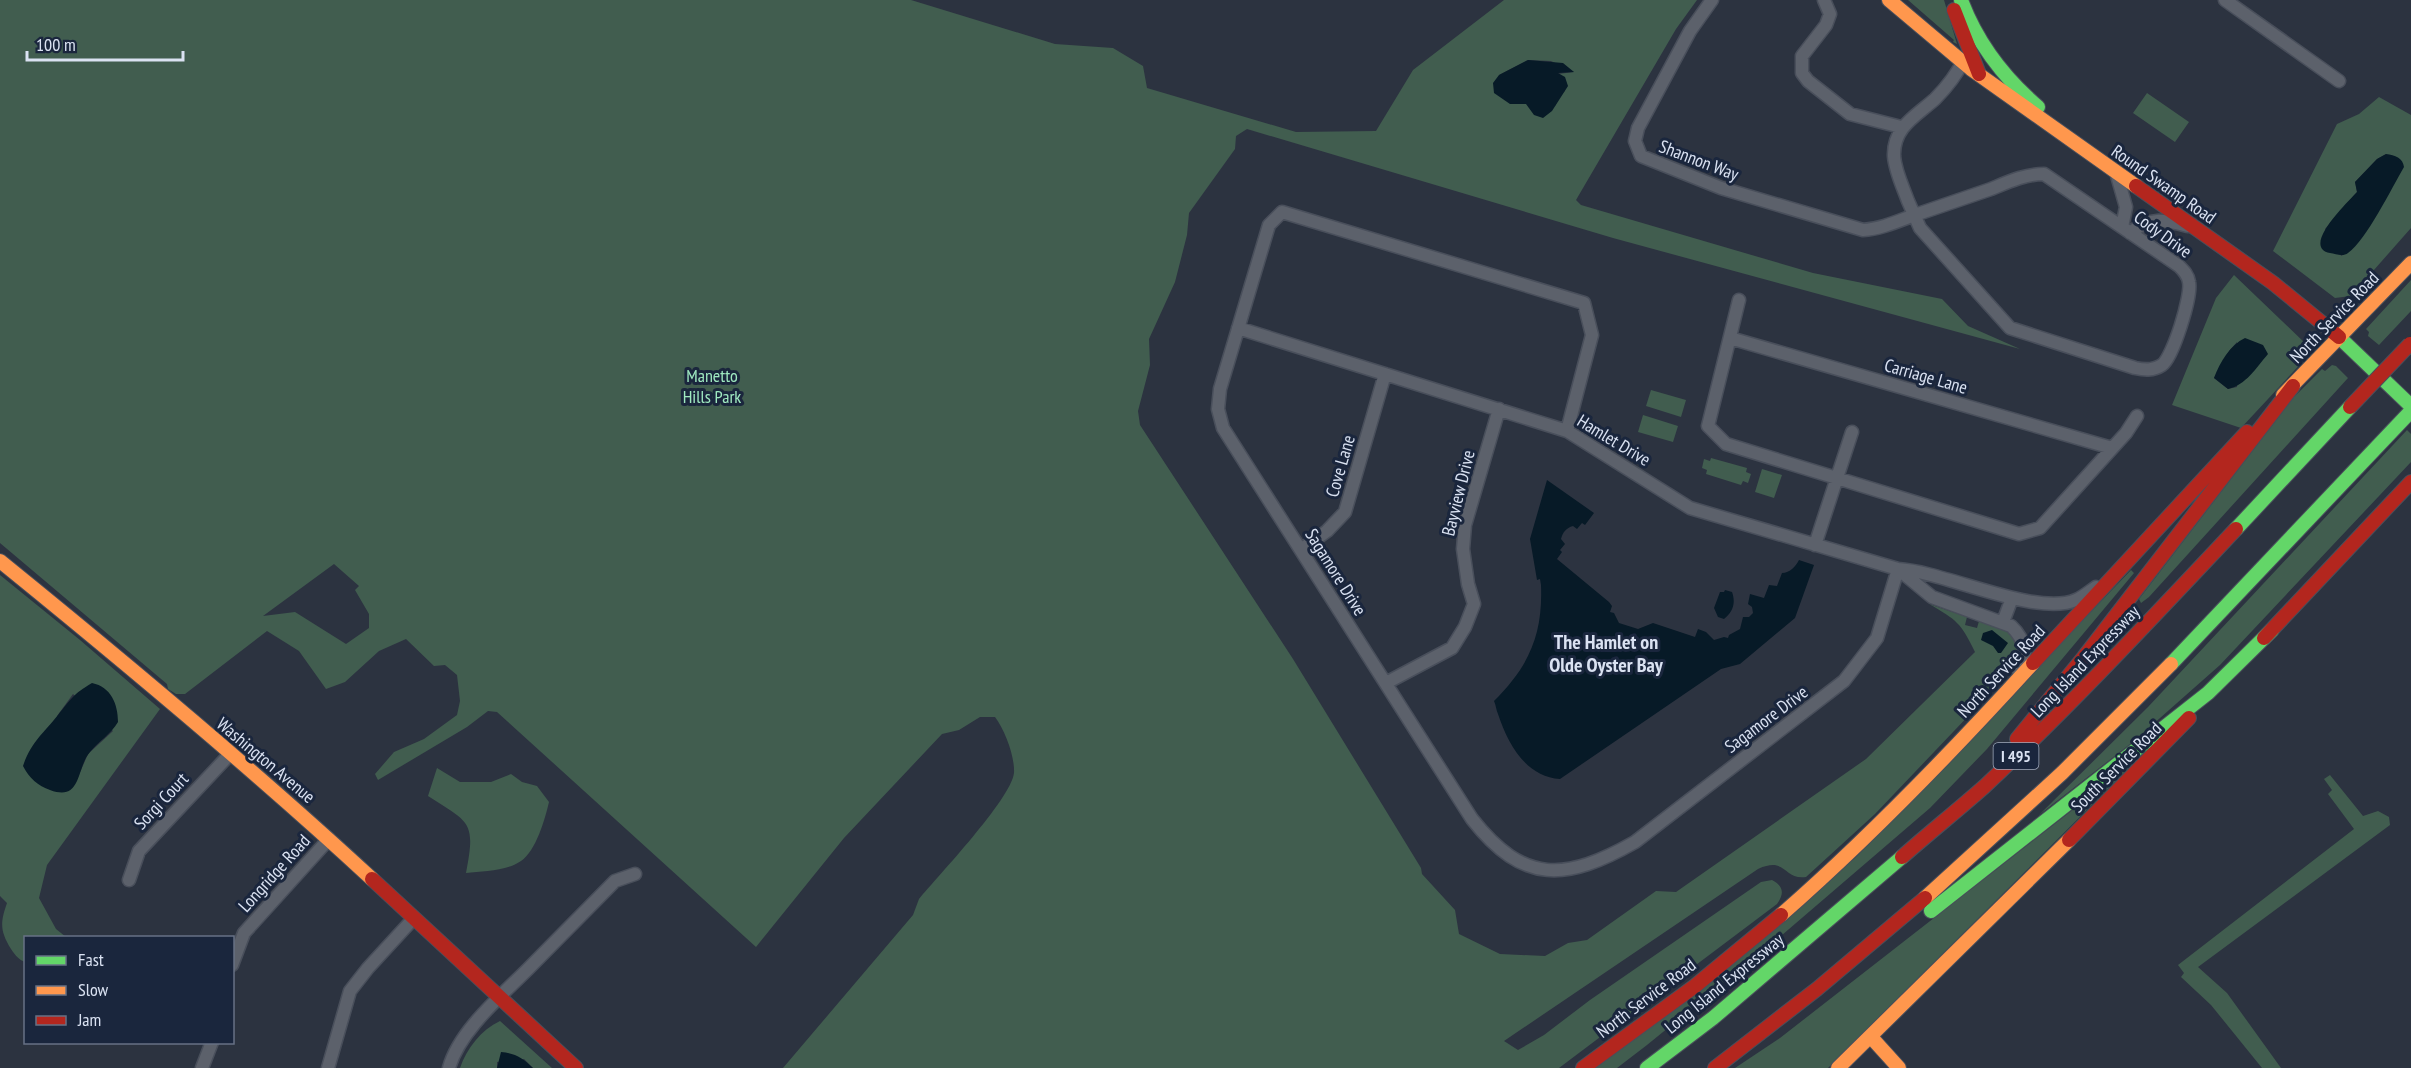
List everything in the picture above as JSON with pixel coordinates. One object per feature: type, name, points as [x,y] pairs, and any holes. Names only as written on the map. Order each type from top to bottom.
[{"type":"main road","points":[[1888,0],[1965,57]]},
{"type":"main road","points":[[1951,0],[1965,57]]},
{"type":"main road","points":[[1961,0],[1974,30],[2007,78],[2046,113],[2074,145]]},
{"type":"main road","name":"Round Swamp Road","points":[[1965,57],[1982,78],[2074,145],[2196,228],[2318,318],[2411,406]]},
{"type":"main road","name":"North Service Road","points":[[1582,1068],[1701,980],[1802,898],[1920,784],[2013,686],[2194,487],[2411,262]]},
{"type":"main road","name":"Long Island Expressway","points":[[1647,1068],[1713,1018],[1983,787],[2077,696],[2410,343]]},
{"type":"main road","points":[[1983,787],[2016,741],[2084,657],[2293,386]]},
{"type":"main road","name":"I 495","points":[[1715,1068],[1922,900],[2012,821],[2116,721],[2411,411]]},
{"type":"main road","name":"South Service Road","points":[[1838,1068],[2141,768],[2411,482]]},
{"type":"main road","name":"Washington Avenue","points":[[0,561],[127,664],[329,839],[576,1068]]},
{"type":"main road","points":[[1733,1055],[1874,956],[2208,693],[2272,630]]},
{"type":"main road","points":[[1870,1037],[1899,1068]]},
{"type":"street","name":"Shannon Way","points":[[1712,0],[1690,31],[1638,128],[1635,141],[1641,156],[1721,188],[1856,229],[1871,230],[1915,215]]},
{"type":"street","points":[[1824,0],[1830,14],[1826,25],[1802,56],[1802,73],[1850,114],[1901,127],[1937,97],[1965,57],[1974,30]]},
{"type":"street","points":[[2224,0],[2339,81]]},
{"type":"street","name":"Cody Drive","points":[[1901,127],[1895,142],[1894,157],[1898,174],[1920,228],[2010,328],[2018,333],[2147,370],[2157,368],[2168,357],[2187,298],[2189,280],[2186,274],[2179,266],[2044,174],[2032,174],[1915,215]]},
{"type":"street","points":[[2116,172],[2126,207],[2126,230],[2152,220],[2169,221],[2196,228]]},
{"type":"street","name":"Sagamore Drive","points":[[1567,431],[1592,335],[1584,303],[1282,212],[1269,225],[1220,388],[1218,410],[1223,428],[1472,819],[1489,841],[1517,862],[1543,869],[1572,870],[1603,860],[1635,842],[1844,681],[1877,638],[1898,569]]},
{"type":"street","points":[[1739,300],[1708,426],[1726,444],[2019,534],[2040,528],[2112,448],[2137,416]]},
{"type":"street","name":"Hamlet Drive","points":[[1238,328],[1567,431],[1689,508],[1898,569],[1919,570],[2012,598],[2056,604],[2076,600],[2113,576]]},
{"type":"street","name":"Carriage Lane","points":[[1730,338],[2112,448]]},
{"type":"street","name":"Cove Lane","points":[[1301,550],[1327,531],[1345,512],[1385,374]]},
{"type":"street","name":"Bayview Drive","points":[[1386,683],[1452,648],[1465,627],[1474,604],[1468,584],[1463,549],[1465,525],[1499,409]]},
{"type":"street","points":[[1815,545],[1852,432]]},
{"type":"street","name":"Hamlet Drive","points":[[1898,569],[1932,597],[2003,622],[2021,636],[2024,666],[2013,686]]},
{"type":"street","points":[[2003,622],[2012,598]]},
{"type":"street","name":"Sorgi Court","points":[[129,879],[139,851],[231,753]]},
{"type":"street","name":"Longridge Road","points":[[234,959],[244,933],[329,839]]},
{"type":"street","points":[[449,1068],[465,1035],[500,998],[615,881],[635,874]]},
{"type":"street","points":[[328,1068],[350,991],[414,918]]},
{"type":"street","points":[[202,1068],[211,1044]]},
{"type":"green space","name":"Manetto Hills Park","points":[[0,0],[911,0],[1055,44],[1113,48],[1143,66],[1147,88],[1296,132],[1376,131],[1413,70],[1504,0],[1697,0],[1676,29],[1576,200],[1581,205],[1813,273],[1942,299],[1968,326],[2020,349],[1613,238],[1247,129],[1236,136],[1235,149],[1189,213],[1187,235],[1175,282],[1149,339],[1150,365],[1138,411],[1140,425],[1293,659],[1421,868],[1422,874],[1455,910],[1459,934],[1500,954],[1545,956],[1568,943],[1587,940],[1656,891],[1676,892],[1866,759],[1975,652],[1957,623],[1929,604],[1967,617],[1965,625],[1977,628],[1979,621],[1998,626],[2009,631],[2016,640],[2018,655],[2013,669],[1875,814],[1806,877],[1793,875],[1774,865],[1758,869],[1504,1041],[1518,1050],[1544,1035],[1590,1000],[1761,882],[1772,880],[1779,885],[1782,893],[1777,904],[1559,1068],[783,1068],[913,915],[919,899],[1001,800],[1010,785],[1014,767],[1009,744],[995,717],[980,717],[959,730],[942,734],[844,838],[756,947],[497,712],[488,711],[467,727],[378,780],[375,774],[394,752],[424,739],[457,715],[460,701],[457,675],[445,665],[434,666],[406,639],[379,651],[345,682],[326,689],[299,651],[267,631],[185,694],[176,694],[0,543]],"holes":[[[1528,60],[1551,61],[1574,72],[1558,74],[1565,91],[1560,95],[1555,106],[1530,107],[1499,75]],[[334,564],[359,586],[355,590],[369,614],[369,628],[346,644],[295,612],[263,616]]]},
{"type":"green space","points":[[1908,0],[1944,0],[1957,44],[1953,42],[1954,40]]},
{"type":"green space","points":[[2147,93],[2189,122],[2175,142],[2133,113]]},
{"type":"green space","points":[[2379,97],[2411,115],[2411,228],[2351,296],[2335,298],[2273,251],[2337,124],[2359,114]],"holes":[[[2386,154],[2342,256],[2337,253],[2325,229],[2357,192],[2355,182],[2377,159]]]},
{"type":"green space","points":[[2234,275],[2307,345],[2307,357],[2241,428],[2172,405],[2216,298]],"holes":[[[2237,342],[2237,387],[2228,389],[2214,378]]]},
{"type":"green space","points":[[2411,280],[2411,311],[2379,345],[2368,336],[2369,332],[2366,329]]},
{"type":"green space","points":[[2332,365],[2348,378],[2149,597],[2141,603],[2139,599],[2294,397],[2322,369],[2325,371]]},
{"type":"green space","points":[[1651,390],[1686,400],[1681,417],[1646,406]]},
{"type":"green space","points":[[1643,415],[1678,426],[1673,442],[1638,432]]},
{"type":"green space","points":[[2407,430],[2411,434],[2411,462],[2220,665],[2134,741],[2039,815],[2148,707]]},
{"type":"green space","points":[[1711,458],[1747,468],[1746,472],[1751,474],[1748,483],[1743,481],[1741,485],[1706,474],[1707,470],[1702,468],[1704,459],[1710,461]]},
{"type":"green space","points":[[1762,469],[1782,475],[1774,498],[1755,492]]},
{"type":"green space","points":[[2131,570],[2134,573],[1987,749],[1930,808],[1775,941],[1647,1045],[1617,1068],[1592,1068],[1855,858]]},
{"type":"green space","points":[[0,575],[160,709],[47,865],[39,898],[56,929],[65,936],[24,936],[24,962],[21,960],[13,951],[3,932],[2,922],[7,903],[0,896]],"holes":[[[73,694],[113,731],[88,754],[75,784],[57,716]]]},
{"type":"green space","points":[[2138,759],[1828,1068],[1735,1068],[1780,1038]]},
{"type":"green space","points":[[437,768],[460,782],[491,782],[511,774],[522,782],[537,786],[549,802],[539,834],[531,850],[521,861],[509,867],[466,873],[470,843],[467,825],[453,812],[428,796]]},
{"type":"green space","points":[[2330,775],[2363,816],[2378,811],[2389,817],[2390,825],[2198,967],[2227,993],[2281,1068],[2262,1068],[2211,1005],[2181,977],[2184,973],[2178,965],[2354,829],[2328,794],[2332,790],[2324,779]]},
{"type":"green space","points":[[500,1021],[552,1068],[533,1068],[524,1059],[497,1062],[497,1068],[460,1068],[476,1040]]},
{"type":"water","points":[[1528,60],[1563,63],[1574,72],[1558,73],[1565,77],[1568,86],[1552,111],[1543,118],[1534,115],[1526,104],[1510,104],[1494,93],[1493,83],[1499,75]]},
{"type":"water","points":[[2386,154],[2398,158],[2404,167],[2363,237],[2346,254],[2339,255],[2322,249],[2320,242],[2323,233],[2357,192],[2355,182],[2377,159]]},
{"type":"water","points":[[2245,338],[2263,345],[2268,354],[2245,380],[2228,389],[2214,378],[2226,355]]},
{"type":"water","points":[[1547,480],[1594,513],[1585,525],[1582,523],[1577,529],[1573,526],[1565,531],[1561,539],[1565,544],[1557,559],[1609,602],[1612,606],[1610,612],[1614,613],[1619,623],[1638,629],[1653,623],[1695,637],[1698,629],[1706,632],[1714,640],[1728,638],[1740,629],[1743,617],[1749,617],[1753,613],[1752,607],[1748,604],[1750,594],[1764,598],[1769,585],[1777,586],[1782,573],[1792,569],[1799,560],[1814,565],[1795,618],[1740,664],[1721,669],[1560,779],[1537,772],[1520,757],[1507,737],[1494,701],[1525,662],[1536,634],[1541,603],[1541,585],[1540,579],[1537,580],[1530,539]]},
{"type":"water","points":[[1725,590],[1732,592],[1734,604],[1724,619],[1718,617],[1714,608],[1720,592]]},
{"type":"water","points":[[1992,630],[2008,643],[2001,653],[1981,640],[1983,633]]},
{"type":"water","points":[[92,683],[109,692],[117,709],[118,722],[90,752],[73,787],[68,791],[60,792],[46,788],[34,781],[25,770],[23,766],[26,758],[38,739],[69,701],[80,690]]},
{"type":"water","points":[[501,1052],[526,1061],[533,1068],[497,1068]]},
{"type":"traffic: fast","points":[[1961,0],[1975,31],[1992,58],[2013,84],[2038,107]]},
{"type":"traffic: fast","points":[[2339,337],[2411,406]]},
{"type":"traffic: fast","points":[[2236,529],[2350,407]]},
{"type":"traffic: fast","points":[[2171,664],[2411,411]]},
{"type":"traffic: fast","points":[[1931,911],[2208,693],[2272,630]]},
{"type":"traffic: fast","points":[[1647,1068],[1713,1018],[1902,857]]},
{"type":"traffic: slow","points":[[1889,0],[1971,69],[2136,186]]},
{"type":"traffic: slow","points":[[2283,395],[2411,263]]},
{"type":"traffic: slow","points":[[0,561],[189,717],[372,879]]},
{"type":"traffic: slow","points":[[1781,915],[1910,793],[2033,663]]},
{"type":"traffic: slow","points":[[1925,898],[2062,773],[2171,664]]},
{"type":"traffic: slow","points":[[1838,1068],[2069,840]]},
{"type":"traffic: slow","points":[[1871,1037],[1899,1068]]},
{"type":"traffic: jam","points":[[1954,10],[1979,74]]},
{"type":"traffic: jam","points":[[2136,186],[2273,283],[2339,337]]},
{"type":"traffic: jam","points":[[2350,407],[2410,344]]},
{"type":"traffic: jam","points":[[2017,739],[2084,657],[2293,386]]},
{"type":"traffic: jam","points":[[2033,663],[2247,432]]},
{"type":"traffic: jam","points":[[2264,638],[2411,482]]},
{"type":"traffic: jam","points":[[1902,857],[1985,786],[2017,755],[2236,529]]},
{"type":"traffic: jam","points":[[2069,840],[2189,718]]},
{"type":"traffic: jam","points":[[372,879],[576,1068]]},
{"type":"traffic: jam","points":[[1715,1068],[1817,989],[1925,898]]},
{"type":"traffic: jam","points":[[1583,1068],[1695,986],[1781,915]]},
{"type":"district","name":"The Hamlet on Olde Oyster Bay","points":[[1606,654]]}]
